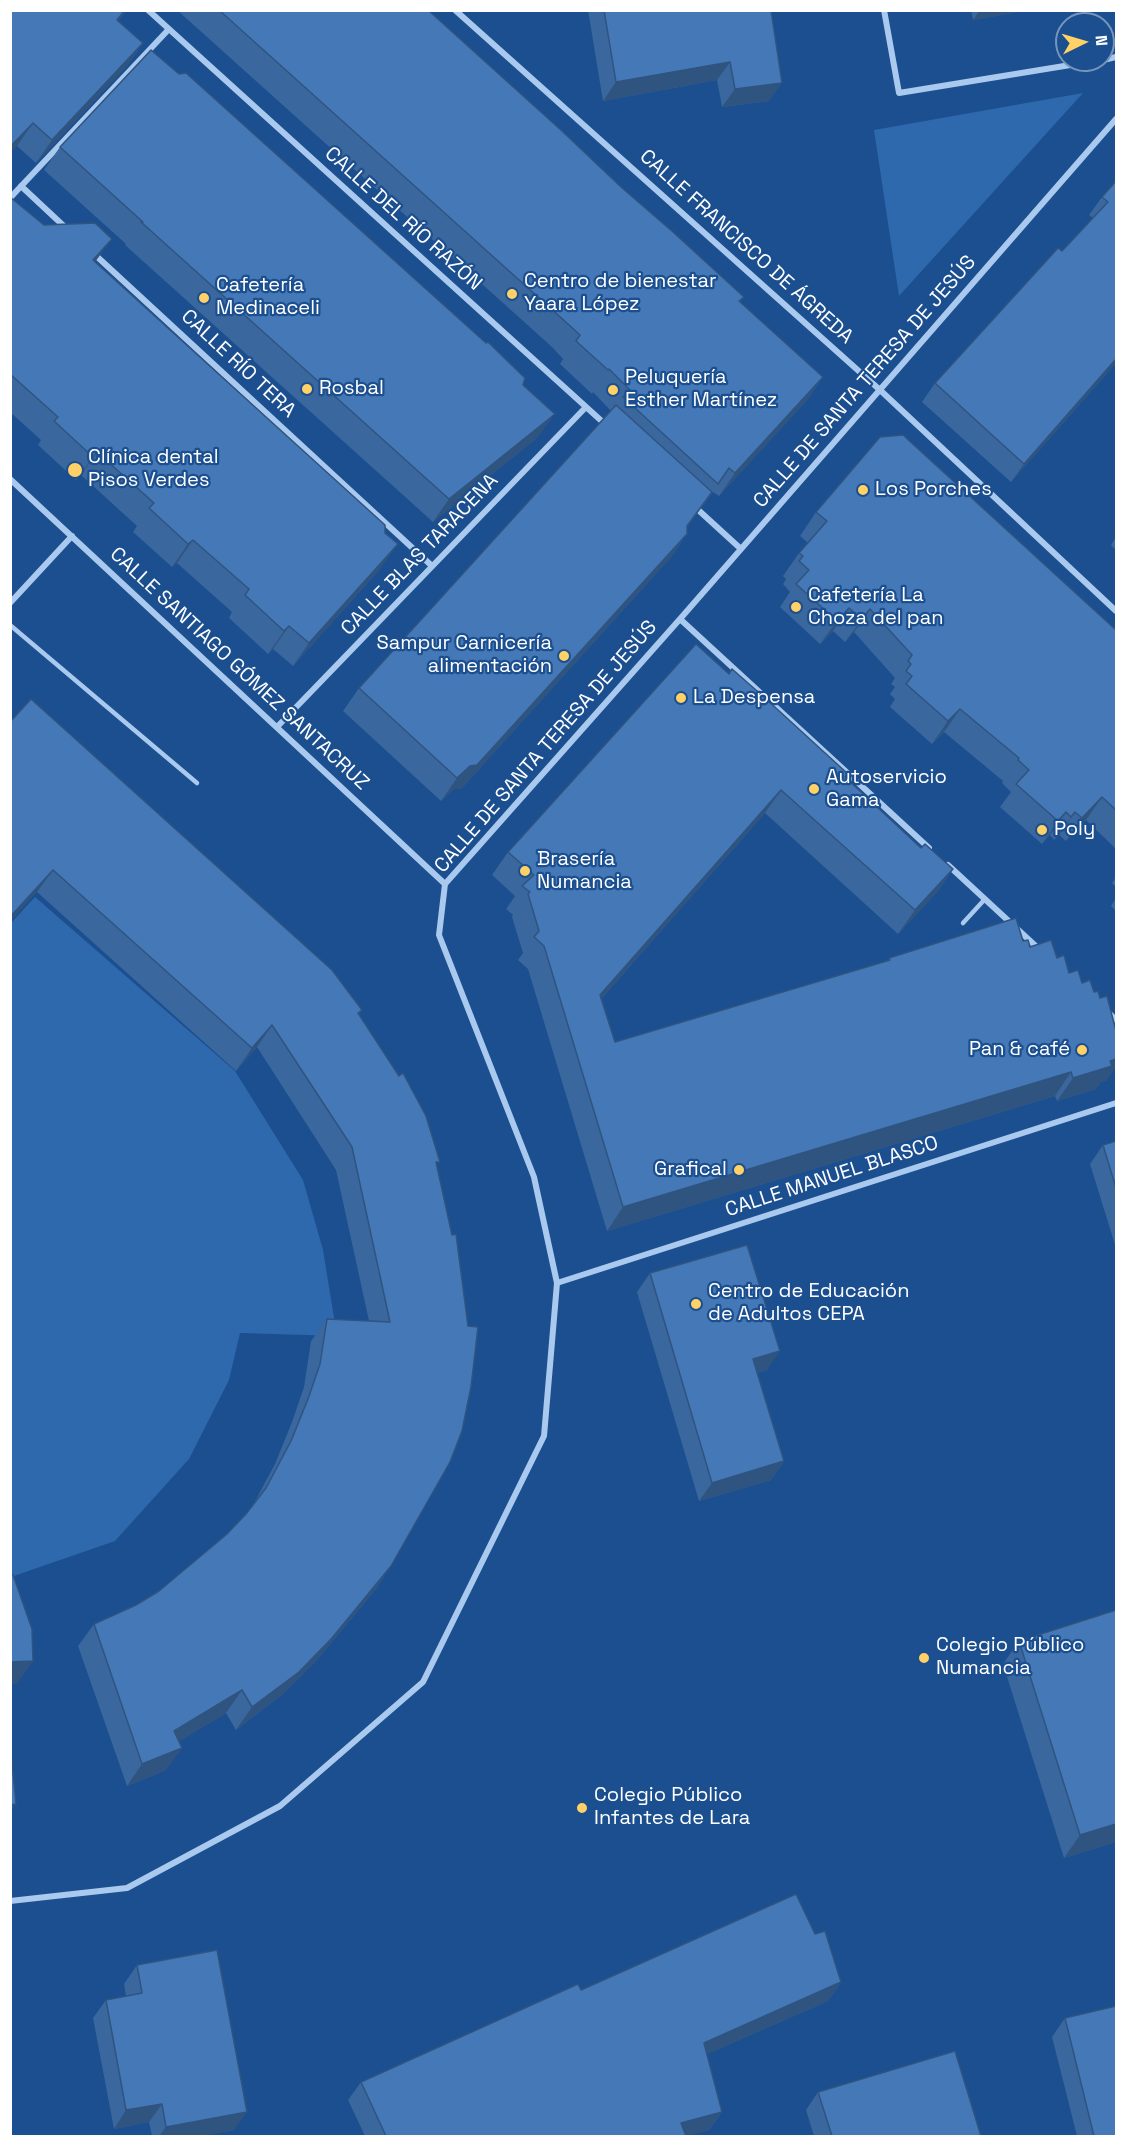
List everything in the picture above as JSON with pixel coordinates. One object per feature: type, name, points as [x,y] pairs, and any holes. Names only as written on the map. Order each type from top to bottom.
[{"type":"street","name":"CALLE DEL RÍO RAZÓN","points":[[148,10],[612,431]]},
{"type":"street","name":"CALLE FRANCISCO DE ÁGREDA","points":[[455,10],[880,390],[1116,611]]},
{"type":"street","points":[[885,10],[899,93],[1055,68]]},
{"type":"street","points":[[10,198],[169,29]]},
{"type":"street","name":"CALLE DE SANTA TERESA DE JESÚS","points":[[10,1901],[127,1888],[137,1883],[280,1806],[423,1682],[544,1436],[557,1283],[534,1177],[439,935],[445,884],[680,620],[1116,119]]},
{"type":"street","points":[[21,186],[74,235]]},
{"type":"street","name":"CALLE RÍO TERA","points":[[83,243],[432,566]]},
{"type":"street","name":"CALLE BLAS TARACENA","points":[[277,727],[586,407]]},
{"type":"street","name":"CALLE SANTIAGO GÓMEZ SANTACRUZ","points":[[10,479],[445,884]]},
{"type":"street","points":[[689,502],[741,549]]},
{"type":"street","points":[[10,603],[72,536]]},
{"type":"street","points":[[680,620],[933,851]]},
{"type":"street","points":[[942,859],[1047,956]]},
{"type":"street","points":[[1099,1004],[1116,1020]]},
{"type":"street","name":"CALLE MANUEL BLASCO","points":[[557,1283],[1116,1103]]},
{"type":"lane","points":[[10,625],[197,783]]},
{"type":"lane","points":[[963,923],[985,899]]},
{"type":"shaded area","points":[[1083,93],[899,296],[874,130]]},
{"type":"shaded area","points":[[35,897],[235,1071],[303,1180],[323,1250],[337,1336],[240,1333],[229,1380],[189,1459],[115,1541],[11,1577],[10,924]]},
{"type":"building","points":[[10,10],[125,10],[117,20],[143,43],[52,140],[33,123],[10,147]]},
{"type":"building","points":[[219,10],[428,10],[744,297],[739,301],[823,377],[735,473],[729,468],[718,484],[623,397],[630,390],[576,341],[580,335]]},
{"type":"building","points":[[604,10],[771,10],[782,83],[735,89],[730,62],[616,82]]},
{"type":"building","points":[[151,50],[179,74],[186,73],[486,343],[488,342],[525,378],[523,385],[555,414],[449,499],[141,222],[143,222],[60,147]]},
{"type":"building","points":[[1116,181],[1116,359],[1024,464],[935,383],[1058,248],[1062,251],[1108,202],[1102,197]]},
{"type":"building","points":[[10,197],[44,225],[95,223],[112,239],[93,260],[385,525],[385,533],[398,544],[309,643],[289,626],[284,631],[245,595],[249,589],[193,540],[188,544],[149,508],[154,503],[97,452],[93,457],[54,421],[58,417],[10,374]]},
{"type":"building","points":[[616,405],[712,492],[687,526],[687,534],[477,765],[470,766],[457,778],[359,688]]},
{"type":"building","points":[[903,435],[1116,630],[1116,810],[1102,797],[1082,818],[1075,812],[1071,817],[1066,812],[1058,821],[1016,784],[1029,770],[1018,760],[1019,758],[960,709],[948,721],[906,684],[912,676],[906,671],[911,664],[908,661],[912,655],[870,609],[862,619],[849,608],[837,621],[796,584],[809,570],[799,561],[803,556],[799,553],[827,521],[816,512],[880,437]]},
{"type":"building","points":[[696,644],[729,674],[732,669],[765,698],[848,774],[845,777],[921,848],[925,844],[953,869],[915,910],[781,790],[600,995],[615,1042],[890,960],[889,958],[1016,918],[1023,941],[1028,940],[1030,947],[1051,940],[1057,958],[1064,955],[1069,973],[1078,970],[1082,983],[1090,980],[1094,992],[1098,991],[1100,998],[1107,996],[1116,1031],[1116,1059],[1110,1061],[1112,1066],[1073,1078],[1071,1072],[623,1207],[544,946],[534,937],[539,931],[528,894],[530,892],[522,886],[534,875],[508,852]]},
{"type":"building","points":[[31,699],[332,970],[362,1010],[358,1013],[399,1076],[403,1073],[426,1116],[440,1162],[436,1162],[452,1235],[456,1234],[468,1326],[478,1327],[471,1387],[462,1431],[450,1462],[391,1566],[332,1638],[299,1672],[252,1707],[242,1690],[174,1731],[182,1748],[142,1764],[94,1624],[136,1605],[159,1591],[227,1534],[266,1488],[291,1441],[308,1399],[320,1364],[327,1319],[390,1322],[352,1147],[272,1025],[252,1048],[53,870],[10,917],[10,722]]},
{"type":"building","points":[[1116,1141],[1116,1188],[1103,1145]]},
{"type":"building","points":[[747,1245],[780,1351],[753,1359],[784,1461],[712,1483],[650,1273]]},
{"type":"building","points":[[10,1573],[13,1575],[32,1629],[33,1661],[10,1662]]},
{"type":"building","points":[[1116,1610],[1116,1824],[1080,1835],[1019,1641]]},
{"type":"building","points":[[10,1744],[16,1804],[10,1805]]},
{"type":"building","points":[[796,1894],[815,1934],[825,1931],[841,1982],[704,2043],[722,2112],[681,2123],[686,2136],[386,2136],[361,2082],[578,1984],[581,1990]]},
{"type":"building","points":[[217,1950],[247,2112],[166,2127],[162,2104],[126,2110],[106,2000],[142,1993],[137,1965]]},
{"type":"building","points":[[1116,2006],[1116,2136],[1094,2136],[1065,2018]]},
{"type":"building","points":[[955,2051],[981,2136],[832,2136],[818,2092]]},
{"type":"place","name":"Centro de bienestar Yaara López","points":[[512,294]]},
{"type":"place","name":"Cafetería Medinaceli","points":[[204,298]]},
{"type":"place","name":"Rosbal","points":[[307,389]]},
{"type":"place","name":"Peluquería Esther Martínez","points":[[613,390]]},
{"type":"place","name":"Clínica dental Pisos Verdes","points":[[75,470]]},
{"type":"place","name":"Los Porches","points":[[863,490]]},
{"type":"place","name":"Cafetería La Choza del pan","points":[[796,607]]},
{"type":"place","name":"Sampur Carnicería alimentación","points":[[564,656]]},
{"type":"place","name":"La Despensa","points":[[681,698]]},
{"type":"place","name":"Autoservicio Gama","points":[[814,789]]},
{"type":"place","name":"Poly","points":[[1042,830]]},
{"type":"place","name":"Brasería Numancia","points":[[525,871]]},
{"type":"place","name":"Pan & café","points":[[1082,1050]]},
{"type":"place","name":"Grafical","points":[[739,1170]]},
{"type":"place","name":"Centro de Educación de Adultos CEPA","points":[[696,1304]]},
{"type":"place","name":"Colegio Público Numancia","points":[[924,1658]]},
{"type":"place","name":"Colegio Público Infantes de Lara","points":[[582,1808]]}]
